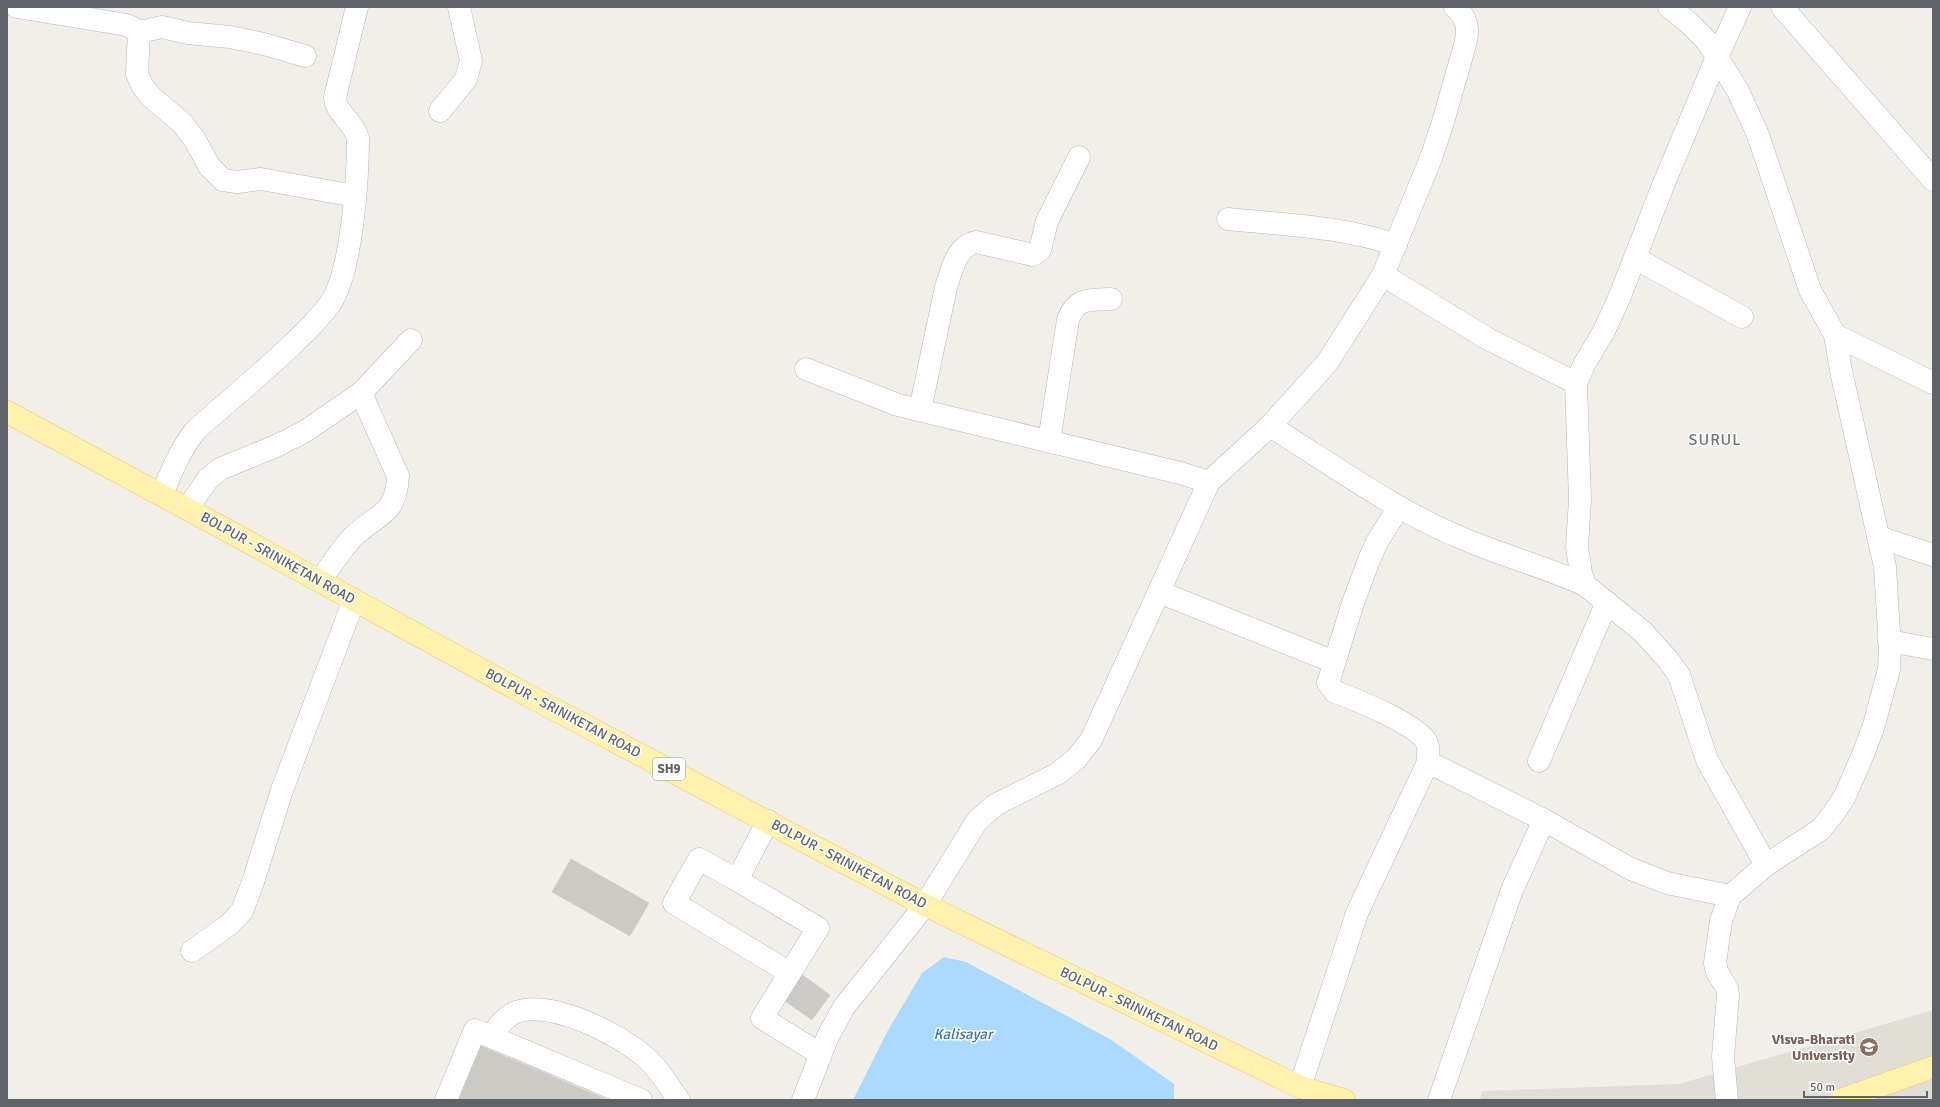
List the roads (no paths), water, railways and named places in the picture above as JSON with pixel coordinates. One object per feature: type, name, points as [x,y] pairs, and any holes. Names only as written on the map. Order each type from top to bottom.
[{"type":"main road","name":"BOLPUR - SRINIKETAN ROAD","points":[[7,412],[188,509],[529,696],[925,905],[1300,1087],[1344,1100]]},
{"type":"main road","points":[[1840,1100],[1933,1067]]},
{"type":"street","points":[[17,7],[127,25],[139,32],[162,27],[188,33],[230,37],[264,44],[305,56]]},
{"type":"street","points":[[162,495],[171,471],[185,443],[195,431],[281,356],[316,322],[330,303],[346,262],[355,196],[358,138],[352,126],[338,109],[334,96],[357,7]]},
{"type":"street","points":[[440,111],[466,79],[471,60],[459,7]]},
{"type":"street","points":[[803,1100],[820,1054],[844,1007],[925,905],[977,821],[996,805],[1057,774],[1076,759],[1091,740],[1209,482],[1270,426],[1327,364],[1384,275],[1441,129],[1465,45],[1468,33],[1467,25],[1464,16],[1455,7]]},
{"type":"street","points":[[1669,7],[1697,31],[1717,57],[1738,91],[1750,115],[1810,290],[1835,335],[1841,371],[1885,567],[1889,641],[1889,669],[1874,725],[1845,796],[1820,830],[1766,865],[1730,896],[1722,921],[1715,963],[1717,972],[1727,988],[1723,1057],[1727,1100]]},
{"type":"street","points":[[1585,585],[1581,573],[1577,547],[1580,500],[1576,383],[1620,296],[1662,188],[1717,57],[1740,7]]},
{"type":"street","points":[[1788,10],[1933,180]]},
{"type":"street","points":[[139,32],[137,74],[142,85],[150,96],[182,123],[195,140],[209,166],[223,180],[237,182],[261,179],[355,196]]},
{"type":"street","points":[[920,410],[946,287],[962,248],[976,242],[1033,255],[1037,253],[1040,250],[1047,221],[1079,157]]},
{"type":"street","points":[[1228,219],[1325,227],[1368,235],[1396,245]]},
{"type":"street","points":[[1635,258],[1742,317]]},
{"type":"street","points":[[1384,275],[1488,339],[1576,383]]},
{"type":"street","points":[[1049,441],[1068,320],[1072,309],[1078,304],[1087,300],[1111,299]]},
{"type":"street","points":[[1835,335],[1933,383]]},
{"type":"street","points":[[188,509],[208,480],[220,469],[276,446],[304,432],[361,393],[411,340]]},
{"type":"street","points":[[806,369],[898,405],[1180,473],[1209,482]]},
{"type":"street","points":[[320,581],[352,538],[391,506],[397,488],[398,476],[361,393]]},
{"type":"street","points":[[1270,426],[1399,507],[1463,539],[1557,572],[1585,585],[1644,632],[1679,675],[1707,760],[1766,865]]},
{"type":"street","points":[[1300,1087],[1357,913],[1428,762],[1428,745],[1423,736],[1398,721],[1332,689],[1328,683],[1369,560],[1399,507]]},
{"type":"street","points":[[1878,537],[1933,555]]},
{"type":"street","points":[[1159,592],[1334,662]]},
{"type":"street","points":[[192,952],[230,924],[242,911],[253,882],[282,790],[354,600]]},
{"type":"street","points":[[1539,760],[1607,602]]},
{"type":"street","points":[[1889,641],[1933,649]]},
{"type":"street","points":[[1428,762],[1544,820],[1631,868],[1667,883],[1730,896]]},
{"type":"street","points":[[1439,1100],[1512,890],[1544,820]]},
{"type":"street","points":[[737,880],[768,821]]},
{"type":"street","points":[[790,973],[674,903],[699,859],[818,928],[790,973],[762,1018],[820,1054]]},
{"type":"street","points":[[491,1036],[506,1018],[516,1012],[539,1010],[572,1016],[610,1032],[646,1057],[679,1100]]},
{"type":"street","points":[[446,1100],[475,1030],[641,1100]]},
{"type":"water","name":"Kalisayar","points":[[944,957],[966,962],[1110,1039],[1174,1084],[1174,1100],[853,1100],[887,1032],[922,973]]},
{"type":"place","name":"Visva-Bharati University","points":[[1869,1047]]},
{"type":"district","name":"SURUL","points":[[1715,440]]}]
